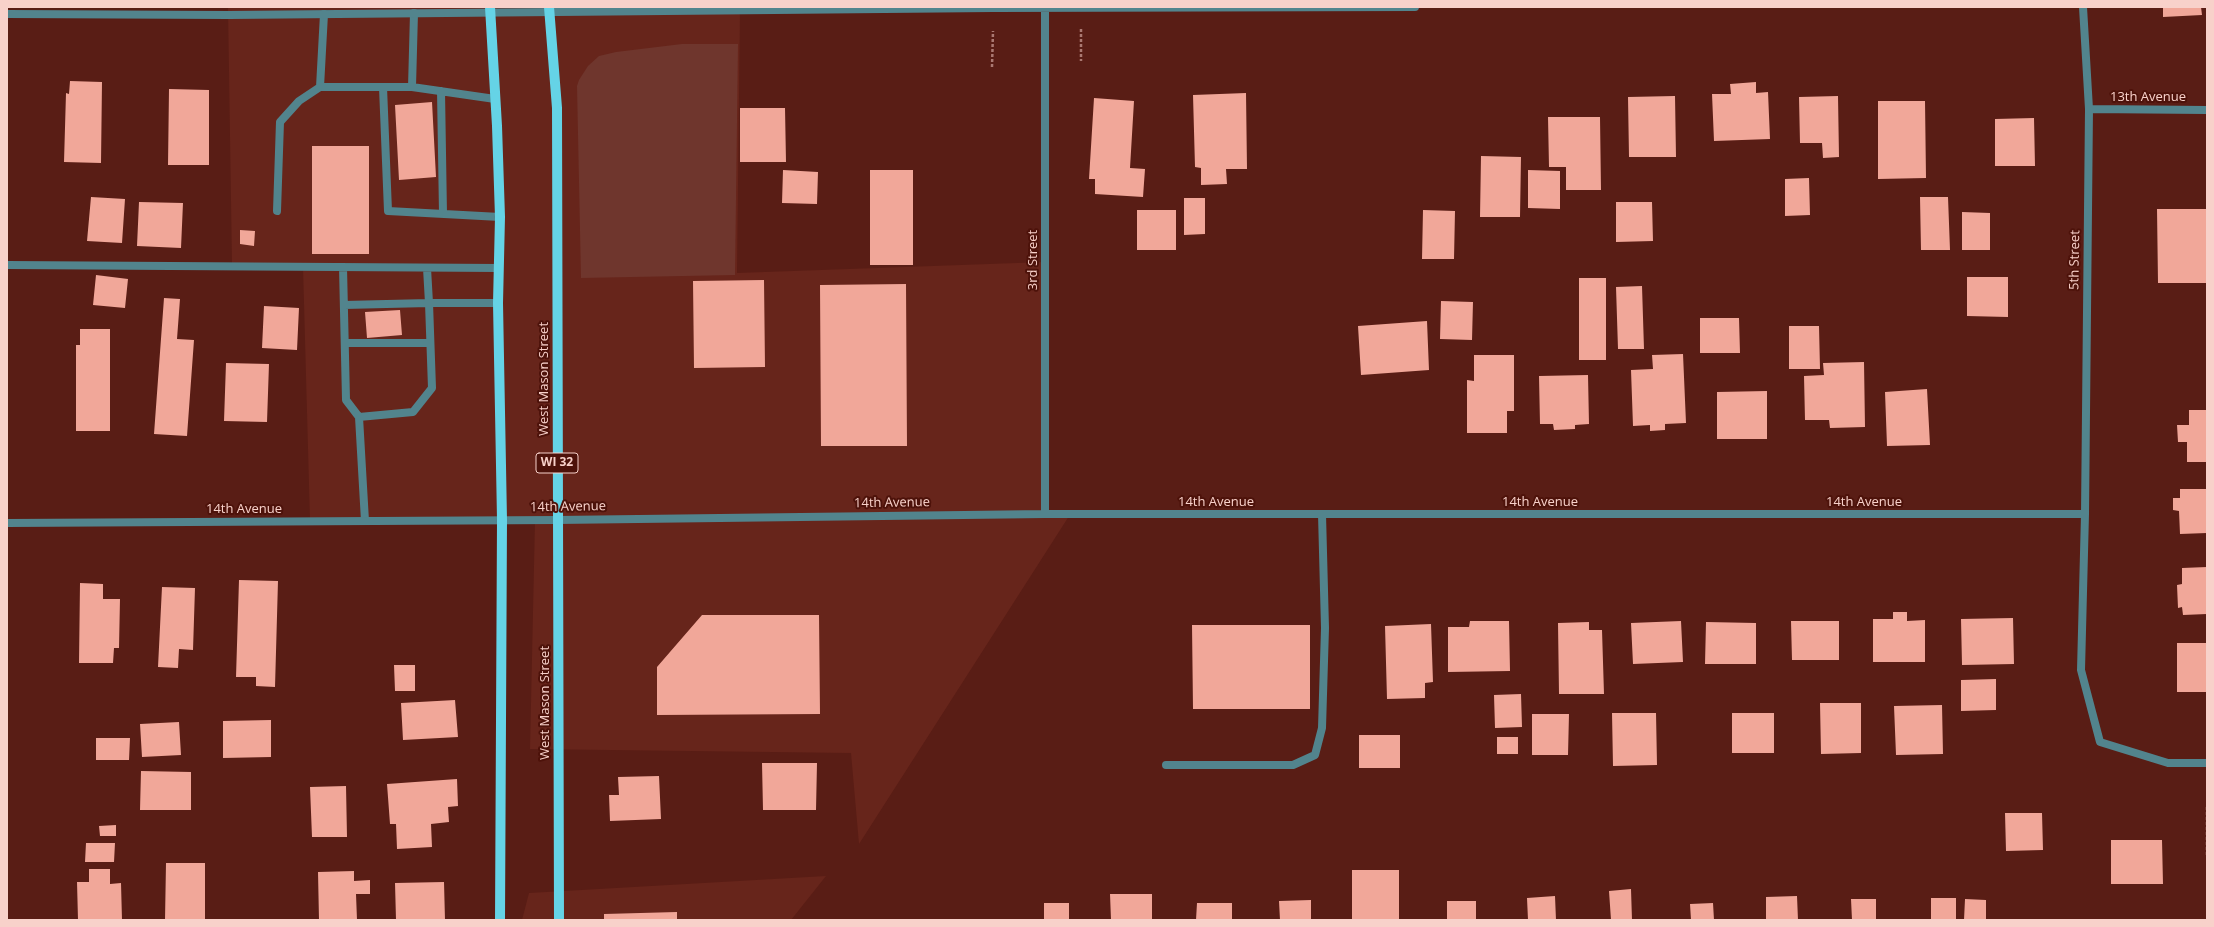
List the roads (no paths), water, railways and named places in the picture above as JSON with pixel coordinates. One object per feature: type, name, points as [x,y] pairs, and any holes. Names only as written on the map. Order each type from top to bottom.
[{"type":"main road","points":[[490,10],[500,217],[498,303],[502,520],[500,920]]},
{"type":"main road","name":"West Mason Street","points":[[549,10],[557,108],[559,920]]},
{"type":"street","points":[[7,14],[324,14],[490,10],[1045,7],[1415,7]]},
{"type":"street","name":"3rd Street","points":[[1045,7],[1045,514]]},
{"type":"street","name":"5th Street","points":[[2083,7],[2089,109],[2085,514]]},
{"type":"street","points":[[412,87],[414,13]]},
{"type":"street","points":[[320,88],[324,14]]},
{"type":"street","points":[[383,87],[388,211],[500,217]]},
{"type":"street","points":[[277,211],[280,122],[299,101],[320,88],[412,87],[495,99]]},
{"type":"street","points":[[441,91],[443,214]]},
{"type":"street","name":"13th Avenue","points":[[2089,109],[2207,110]]},
{"type":"street","points":[[7,265],[499,268]]},
{"type":"street","points":[[343,267],[346,400],[359,417],[365,521]]},
{"type":"street","points":[[359,417],[413,412],[432,388],[427,268]]},
{"type":"street","points":[[344,305],[498,303]]},
{"type":"street","points":[[345,343],[429,342]]},
{"type":"street","name":"14th Avenue","points":[[7,523],[557,520],[1045,514],[2085,514]]},
{"type":"street","points":[[1166,765],[1293,765],[1315,755],[1322,728],[1325,628],[1322,514]]},
{"type":"street","points":[[2085,514],[2080,670],[2100,742],[2168,763],[2207,763]]}]
